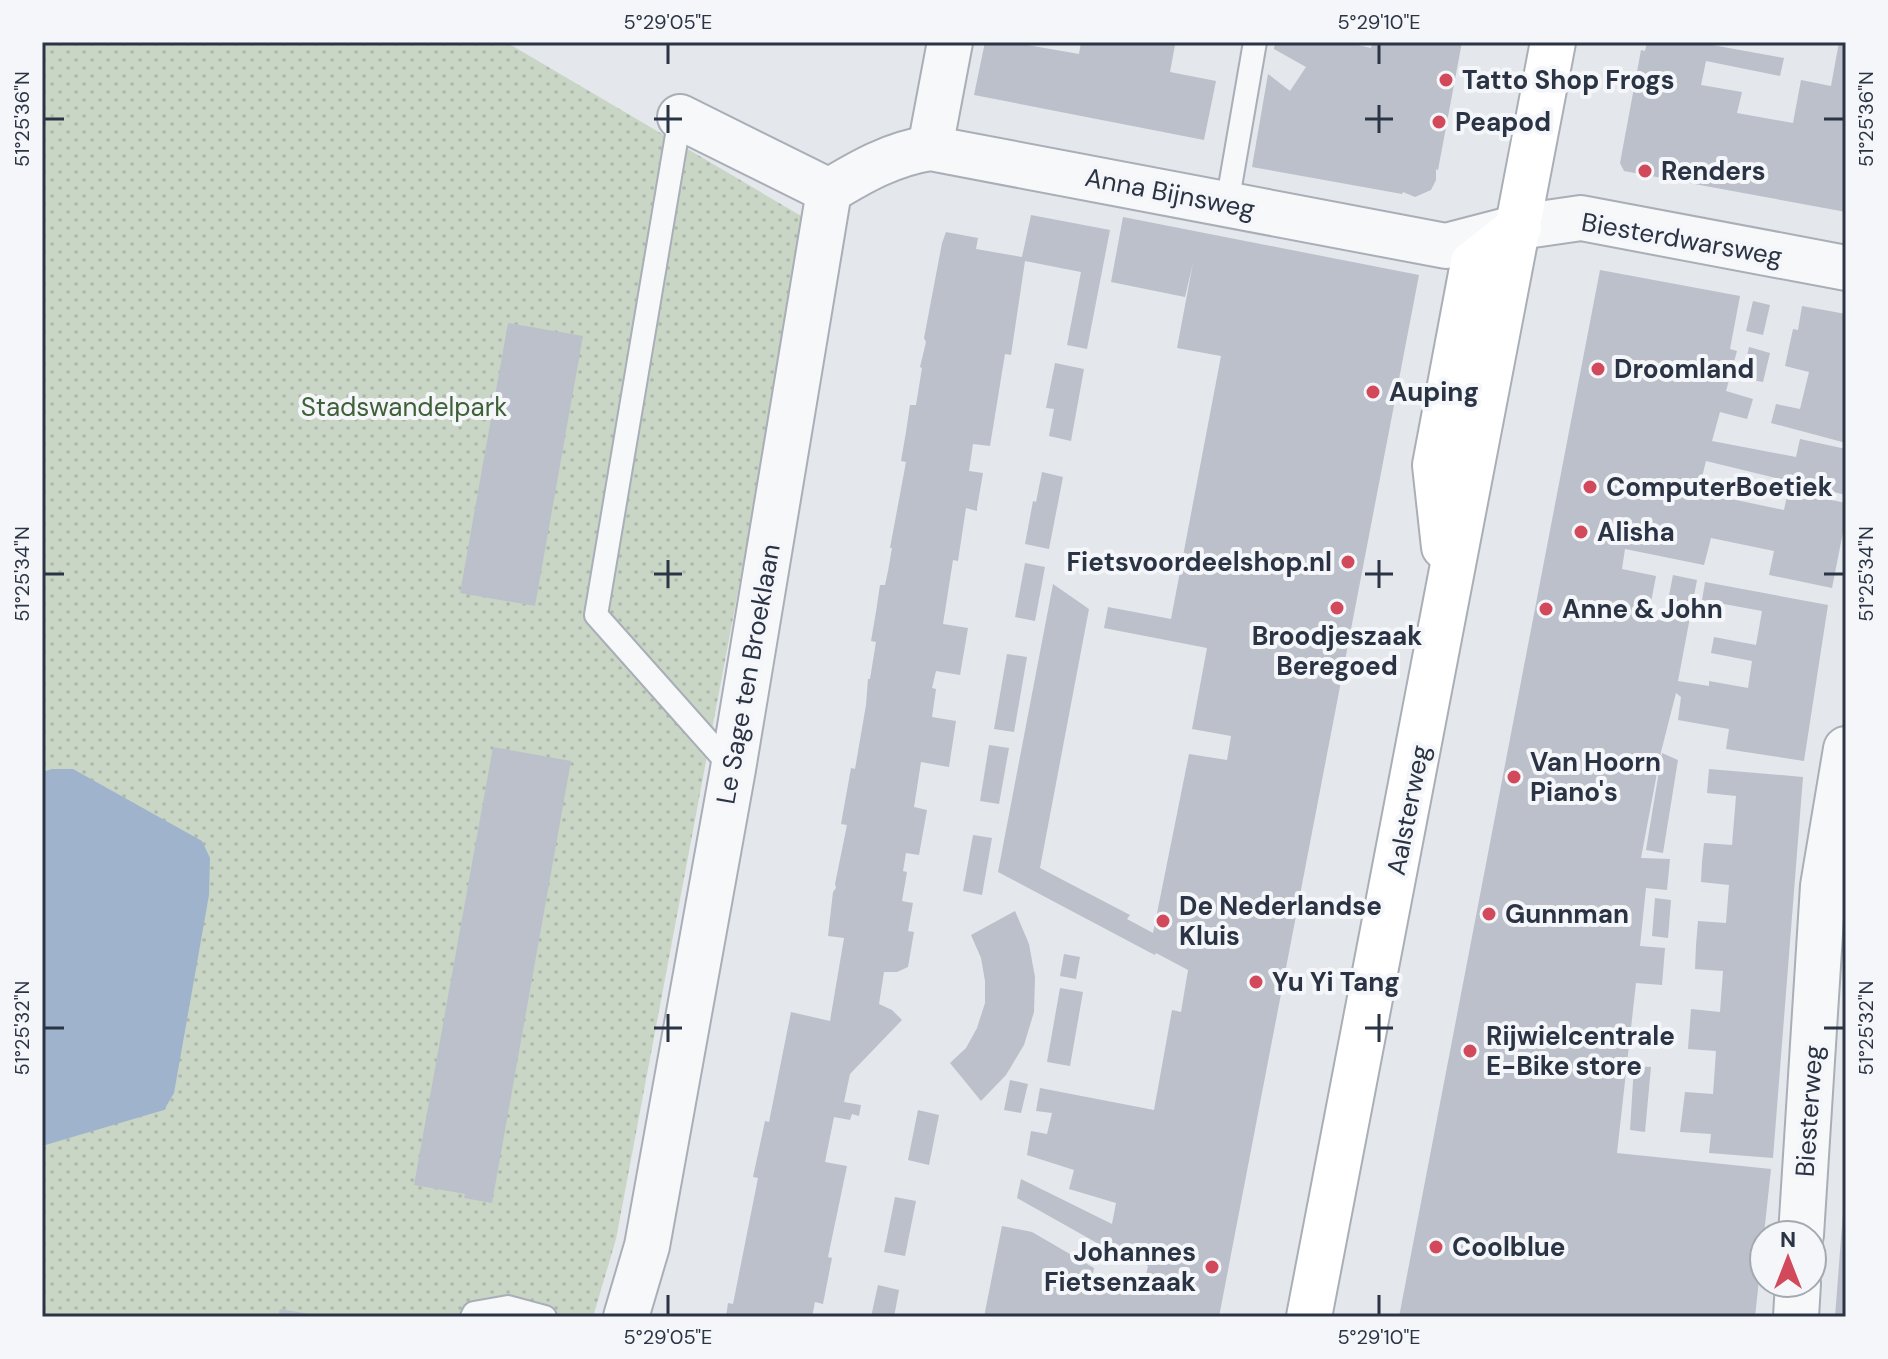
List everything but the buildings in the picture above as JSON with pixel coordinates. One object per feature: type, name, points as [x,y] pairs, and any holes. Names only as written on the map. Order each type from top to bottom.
[{"type":"main road","points":[[1519,227],[1553,42]]},
{"type":"main road","name":"Aalsterweg","points":[[1309,1314],[1450,593],[1435,465],[1463,313],[1473,263],[1519,227]]},
{"type":"street","points":[[930,148],[950,42]]},
{"type":"street","points":[[680,117],[829,191]]},
{"type":"street","name":"Anna Bijnsweg","points":[[829,191],[868,167],[906,152],[930,148],[1446,246],[1519,227]]},
{"type":"street","name":"Le Sage ten Broeklaan","points":[[626,1317],[647,1246],[733,769],[829,191]]},
{"type":"street","name":"Biesterdwarsweg","points":[[1519,227],[1581,218],[1846,268]]},
{"type":"street","name":"Biesterweg","points":[[1802,1219],[1823,886],[1846,749]]},
{"type":"lane","points":[[1227,204],[1255,42]]},
{"type":"lane","points":[[680,117],[596,615],[733,769]]},
{"type":"lane","points":[[472,1317],[474,1313],[508,1307],[545,1317]]},
{"type":"green space","name":"Stadswandelpark","points":[[42,42],[506,42],[808,220],[616,1239],[593,1317],[42,1317]]},
{"type":"water","points":[[73,769],[202,841],[210,858],[209,895],[174,1093],[164,1110],[42,1146],[42,772]]},
{"type":"place","name":"Tatto Shop Frogs","points":[[1446,80]]},
{"type":"place","name":"Peapod","points":[[1439,122]]},
{"type":"place","name":"Renders","points":[[1645,171]]},
{"type":"place","name":"Droomland","points":[[1598,369]]},
{"type":"place","name":"Auping","points":[[1373,392]]},
{"type":"place","name":"ComputerBoetiek","points":[[1590,487]]},
{"type":"place","name":"Alisha","points":[[1581,532]]},
{"type":"place","name":"Fietsvoordeelshop.nl","points":[[1348,562]]},
{"type":"place","name":"Broodjeszaak Beregoed","points":[[1337,608]]},
{"type":"place","name":"Anne & John","points":[[1546,609]]},
{"type":"place","name":"Van Hoorn Piano's","points":[[1514,777]]},
{"type":"place","name":"Gunnman","points":[[1489,914]]},
{"type":"place","name":"De Nederlandse Kluis","points":[[1163,921]]},
{"type":"place","name":"Yu Yi Tang","points":[[1256,982]]},
{"type":"place","name":"Rijwielcentrale E-Bike store","points":[[1470,1051]]},
{"type":"place","name":"Coolblue","points":[[1436,1247]]},
{"type":"place","name":"Johannes Fietsenzaak","points":[[1212,1267]]}]
